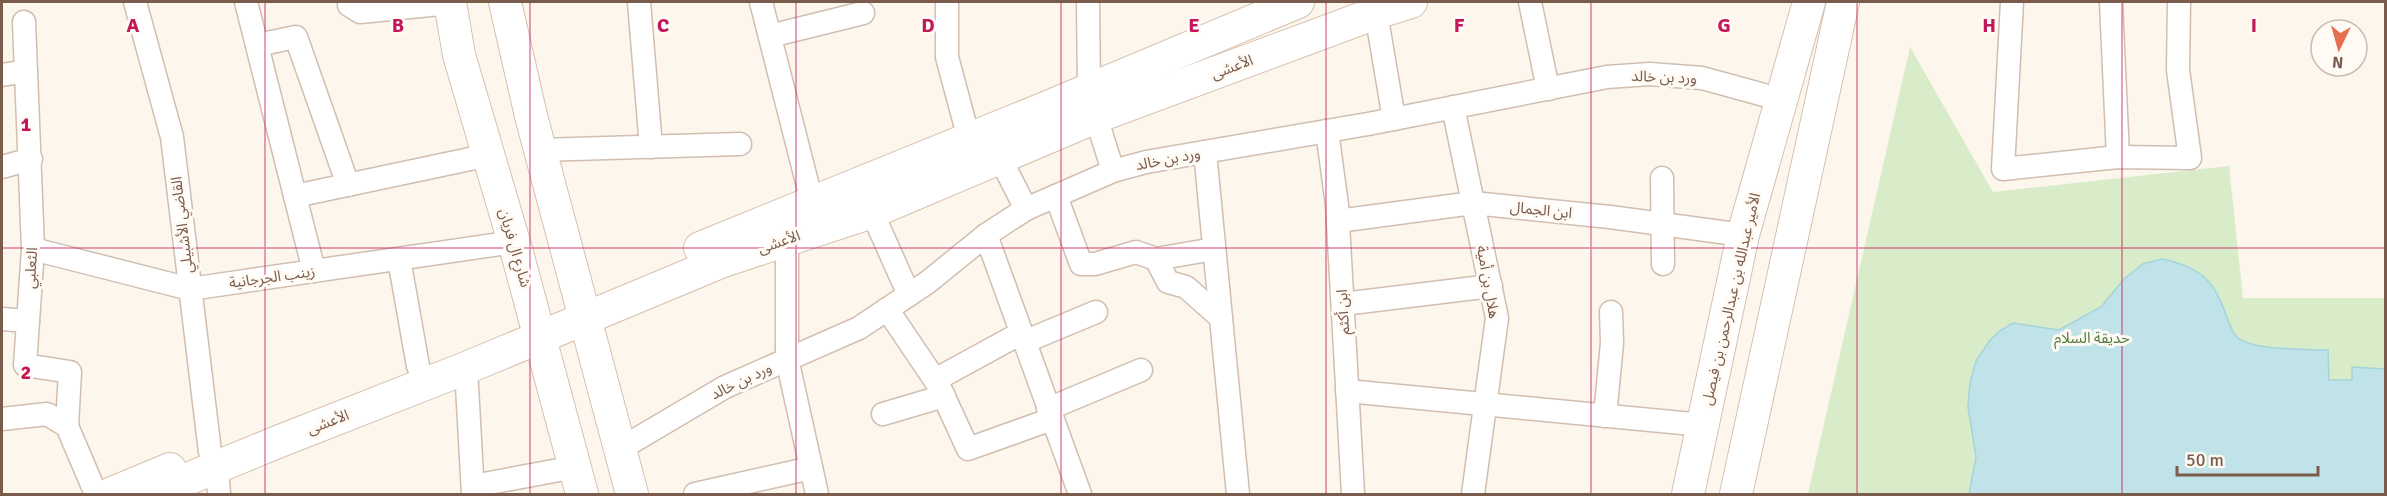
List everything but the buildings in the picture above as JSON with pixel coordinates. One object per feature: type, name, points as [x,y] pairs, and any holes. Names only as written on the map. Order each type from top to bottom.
[{"type":"street","name":"القاضي الأشبيلي","points":[[135,2],[172,137],[215,471]]},
{"type":"street","points":[[246,2],[314,271]]},
{"type":"street","points":[[349,2],[349,5],[360,12],[450,2]]},
{"type":"street","name":"شارع ال فريان","points":[[450,2],[459,55],[514,242],[579,481]]},
{"type":"street","points":[[505,2],[540,150],[632,495]]},
{"type":"street","points":[[639,2],[651,147]]},
{"type":"street","points":[[761,2],[812,202]]},
{"type":"street","points":[[946,2],[947,57],[969,138]]},
{"type":"street","points":[[1088,2],[1093,103],[1113,171]]},
{"type":"street","name":"الأعشى","points":[[582,308],[872,212],[1000,158],[1093,103],[1298,2]]},
{"type":"street","name":"الأعشى","points":[[110,495],[215,471],[418,366],[537,327],[812,202],[969,138],[1093,103],[1411,2]]},
{"type":"street","points":[[1530,2],[1548,89]]},
{"type":"street","name":"الأمير عبدالله بن عبدالرحمن بن فيصل","points":[[1688,495],[1743,235],[1809,2]]},
{"type":"street","points":[[1736,495],[1843,2]]},
{"type":"street","points":[[2012,2],[2003,169],[2118,157],[2190,158],[2178,70],[2179,2]]},
{"type":"street","points":[[2111,2],[2118,157]]},
{"type":"street","points":[[770,36],[863,12]]},
{"type":"street","points":[[1376,13],[1394,119]]},
{"type":"street","name":"الثعلبي","points":[[24,22],[33,249],[25,365],[70,372],[67,426]]},
{"type":"street","points":[[257,45],[296,37],[348,185]]},
{"type":"street","points":[[2,75],[26,71]]},
{"type":"street","name":"ورد بن خالد","points":[[620,449],[725,387],[859,328],[928,282],[986,235],[1026,209],[1113,171],[1146,162],[1394,119],[1607,77],[1650,74],[1702,78],[1782,100]]},
{"type":"street","name":"هلال بن أمية","points":[[1453,107],[1497,318],[1473,495]]},
{"type":"street","name":"ابن أكثم","points":[[1327,131],[1338,221],[1353,495]]},
{"type":"street","points":[[540,150],[740,144]]},
{"type":"street","points":[[1205,152],[1238,495]]},
{"type":"street","points":[[295,196],[489,155]]},
{"type":"street","points":[[1000,158],[1026,209]]},
{"type":"street","points":[[2,167],[31,159]]},
{"type":"street","points":[[1662,178],[1661,224],[1664,264]]},
{"type":"street","points":[[1056,196],[1081,264],[1095,264],[1136,252],[1156,259],[1214,249]]},
{"type":"street","name":"ابن الجمال","points":[[1338,221],[1473,203],[1743,235]]},
{"type":"street","points":[[872,212],[909,295]]},
{"type":"street","points":[[986,235],[1080,495]]},
{"type":"street","points":[[787,239],[787,359],[817,495]]},
{"type":"street","name":"زينب الجرجانية","points":[[33,249],[190,289],[514,242]]},
{"type":"street","points":[[399,259],[418,366]]},
{"type":"street","points":[[1156,259],[1168,282],[1186,287],[1221,318]]},
{"type":"street","points":[[1342,304],[1491,286]]},
{"type":"street","points":[[887,309],[940,388],[968,449],[1050,414],[1141,370]]},
{"type":"street","points":[[883,414],[940,388],[1023,337],[1096,312]]},
{"type":"street","points":[[1605,416],[1612,343],[1611,312]]},
{"type":"street","points":[[2,319],[28,321]]},
{"type":"street","name":"الأعشى","points":[[151,495],[466,368],[537,327]]},
{"type":"street","points":[[466,368],[473,490],[579,481]]},
{"type":"street","points":[[1347,391],[1703,425]]},
{"type":"street","points":[[2,419],[47,414],[67,426],[96,495]]},
{"type":"street","points":[[695,495],[811,468]]},
{"type":"green space","name":"حديقة السلام","points":[[1910,47],[1993,192],[2229,166],[2243,298],[2385,298],[2385,494],[1808,494]]},
{"type":"water","points":[[2162,259],[2195,270],[2209,282],[2220,300],[2233,332],[2244,342],[2267,347],[2328,350],[2329,380],[2352,380],[2352,367],[2385,369],[2385,494],[1969,494],[1976,457],[1968,407],[1970,383],[1976,361],[1990,340],[2013,323],[2059,330],[2101,307],[2124,279],[2143,264]]}]
